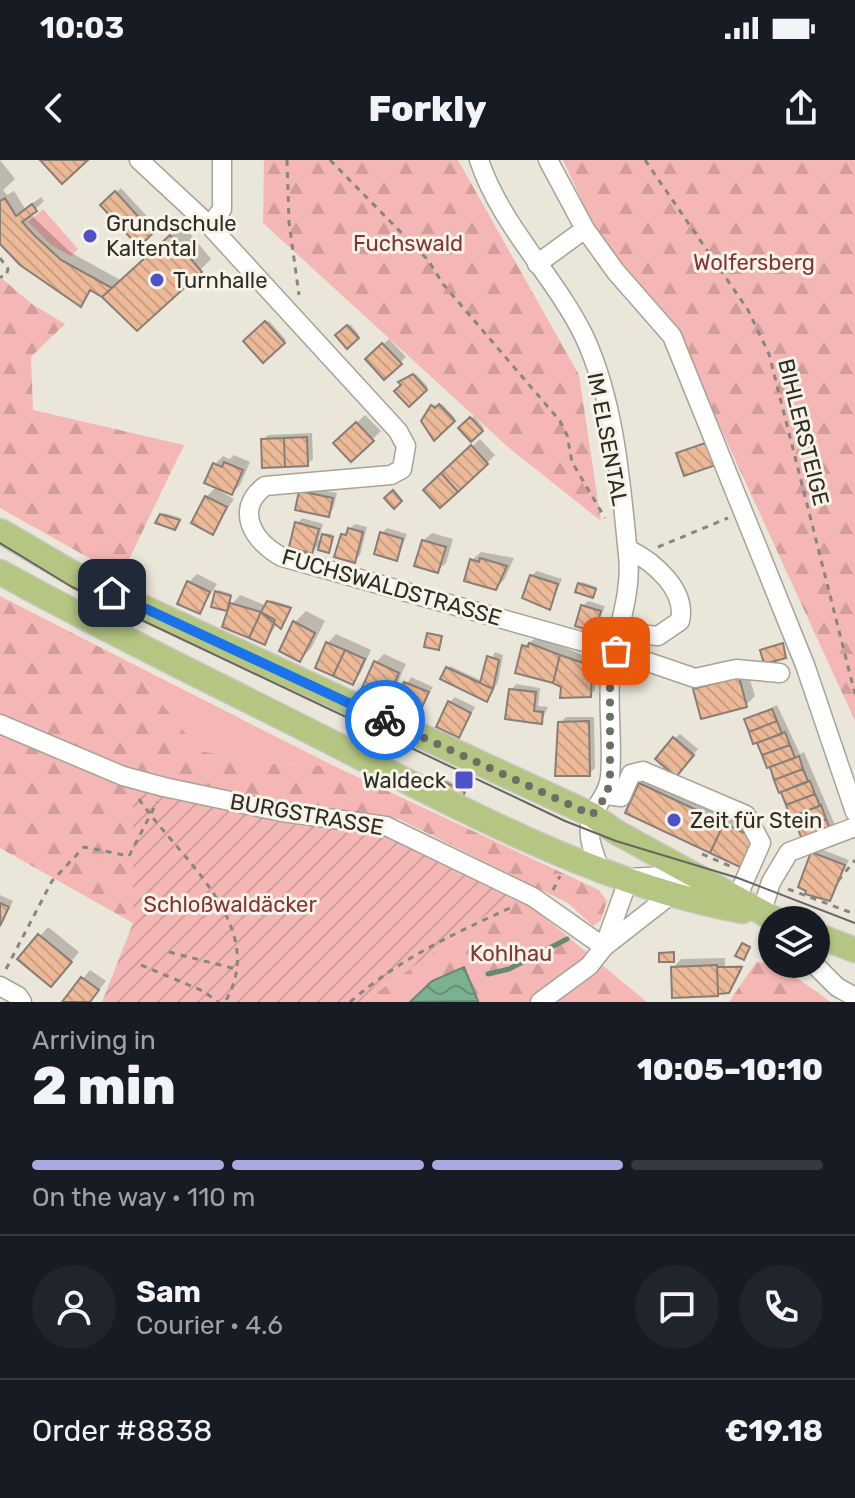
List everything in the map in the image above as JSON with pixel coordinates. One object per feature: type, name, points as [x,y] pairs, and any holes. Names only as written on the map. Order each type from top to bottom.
[{"type":"main road","points":[[0,531],[86,581],[603,816],[636,842],[758,912]]},
{"type":"main road","points":[[0,572],[422,788],[549,849],[673,893],[758,915]]},
{"type":"main road","points":[[830,940],[855,950]]},
{"type":"street","name":"FUCHSWALDSTRASSE","points":[[139,160],[210,226],[398,431],[406,457],[402,469],[391,475],[265,486],[256,493],[248,516],[257,539],[282,557],[618,641]]},
{"type":"street","points":[[210,226],[222,209],[222,160]]},
{"type":"street","name":"IM ELSENTAL","points":[[479,160],[487,182],[583,335],[601,381],[634,552],[618,641]]},
{"type":"street","points":[[548,160],[585,229],[616,272],[672,336],[805,665],[855,812]]},
{"type":"street","points":[[537,264],[585,229]]},
{"type":"street","points":[[618,641],[658,636],[680,621],[680,598],[671,584],[634,552]]},
{"type":"street","points":[[618,641],[695,678],[736,669],[780,673]]},
{"type":"street","points":[[599,867],[589,840],[603,816],[607,795],[610,678],[618,641]]},
{"type":"street","name":"BURGSTRASSE","points":[[0,724],[123,776],[164,787],[282,812],[386,826],[540,901],[604,947]]},
{"type":"street","points":[[607,795],[621,797],[631,774],[643,771],[746,815],[761,843],[736,900]]},
{"type":"street","points":[[769,906],[771,882],[789,852],[855,827]]},
{"type":"street","points":[[604,947],[629,878],[662,876],[714,887]]},
{"type":"street","points":[[540,1002],[589,966],[604,947],[673,893]]},
{"type":"street","points":[[828,978],[855,997]]},
{"type":"street","points":[[0,986],[18,996],[22,1002]]},
{"type":"path","points":[[287,160],[289,222],[300,301],[291,316]]},
{"type":"path","points":[[330,160],[428,260],[443,284],[560,421],[567,435],[572,462],[606,519]]},
{"type":"path","name":"BIHLERSTEIGE","points":[[645,160],[748,310],[769,354],[855,694]]},
{"type":"path","points":[[0,258],[8,269],[6,276],[0,277]]},
{"type":"path","points":[[634,552],[742,513]]},
{"type":"path","points":[[123,776],[229,919],[238,948],[237,969],[225,1002]]},
{"type":"path","points":[[0,979],[52,881],[84,847],[129,856],[164,787]]},
{"type":"path","points":[[838,881],[855,860]]},
{"type":"path","points":[[350,1002],[382,974],[423,947],[540,901],[564,868]]},
{"type":"path","points":[[799,893],[806,892]]},
{"type":"path","points":[[169,952],[237,969]]},
{"type":"path","points":[[141,965],[203,991],[218,1002]]},
{"type":"green space","name":"Fuchswald","points":[[264,160],[458,160],[579,375],[601,521],[509,448],[263,223]]},
{"type":"green space","name":"Wolfersberg","points":[[563,160],[855,160],[855,721],[673,324],[595,230]]},
{"type":"green space","points":[[43,209],[78,249],[71,256],[51,245],[28,222]]},
{"type":"green space","points":[[0,277],[32,304],[65,324],[31,357],[33,410],[184,445],[121,576],[0,508]]},
{"type":"green space","points":[[0,596],[127,661],[200,751],[274,764],[334,766],[599,890],[607,901],[601,920],[593,926],[568,903],[399,819],[133,783],[133,923],[0,848]]},
{"type":"green space","points":[[127,661],[334,766],[274,764],[200,751]]},
{"type":"green space","name":"Schloßwaldäcker","points":[[133,782],[381,833],[516,894],[363,1002],[102,1002],[133,923]]},
{"type":"green space","name":"Kohlhau","points":[[516,894],[647,1002],[363,1002]]},
{"type":"green space","points":[[756,962],[758,978],[797,978],[831,1002],[729,1002]]},
{"type":"water","points":[[464,967],[478,1001],[410,1002],[432,981]]},
{"type":"building","points":[[40,160],[88,160],[62,184]]},
{"type":"building","points":[[115,191],[153,233],[139,247],[100,205]]},
{"type":"building","points":[[5,198],[16,216],[32,204],[37,211],[22,222],[34,235],[61,260],[112,288],[102,297],[90,290],[81,307],[20,265],[0,244],[0,201]]},
{"type":"building","name":"Turnhalle","points":[[170,235],[202,272],[137,331],[102,297]]},
{"type":"building","points":[[265,321],[285,343],[263,363],[243,341]]},
{"type":"building","points":[[347,325],[359,338],[347,349],[335,335]]},
{"type":"building","points":[[382,343],[402,364],[384,380],[365,359]]},
{"type":"building","points":[[413,374],[427,390],[409,407],[394,391],[401,385],[398,382]]},
{"type":"building","points":[[439,404],[455,421],[434,441],[421,421],[431,405],[435,408]]},
{"type":"building","points":[[470,417],[483,431],[471,442],[458,428]]},
{"type":"building","points":[[356,422],[374,441],[351,462],[333,443]]},
{"type":"building","points":[[307,437],[308,466],[285,467],[284,438]]},
{"type":"building","points":[[284,438],[285,467],[262,468],[261,439]]},
{"type":"building","points":[[708,442],[716,465],[684,476],[676,453]]},
{"type":"building","points":[[471,445],[488,464],[458,492],[441,473]]},
{"type":"building","points":[[224,462],[243,470],[232,495],[204,483],[213,463],[222,467]]},
{"type":"building","points":[[441,473],[458,492],[440,508],[423,490]]},
{"type":"building","points":[[393,490],[402,501],[394,509],[384,498]]},
{"type":"building","points":[[299,491],[333,498],[329,517],[295,510]]},
{"type":"building","points":[[205,496],[227,507],[213,535],[191,523]]},
{"type":"building","points":[[160,514],[180,520],[175,530],[155,523]]},
{"type":"building","points":[[295,522],[319,529],[312,554],[289,547]]},
{"type":"building","points":[[348,528],[363,532],[355,563],[334,557],[341,534],[346,535]]},
{"type":"building","points":[[380,532],[403,539],[397,561],[374,554]]},
{"type":"building","points":[[322,534],[333,537],[329,553],[318,550]]},
{"type":"building","points":[[422,540],[446,547],[438,573],[414,566]]},
{"type":"building","points":[[480,558],[507,566],[496,590],[464,581],[470,559],[479,562]]},
{"type":"building","points":[[530,575],[558,584],[550,610],[522,598]]},
{"type":"building","points":[[187,581],[210,592],[200,614],[177,604]]},
{"type":"building","points":[[578,583],[596,589],[593,598],[575,592]]},
{"type":"building","points":[[215,591],[231,596],[227,611],[211,607]]},
{"type":"building","points":[[267,601],[291,608],[281,629],[261,612]]},
{"type":"building","points":[[230,603],[261,612],[249,638],[222,627]]},
{"type":"building","points":[[581,605],[601,611],[595,632],[575,626]]},
{"type":"building","points":[[261,612],[275,620],[265,645],[249,638]]},
{"type":"building","points":[[293,621],[315,633],[300,662],[279,651]]},
{"type":"building","points":[[427,633],[442,636],[439,650],[424,647]]},
{"type":"building","points":[[326,642],[345,650],[333,676],[315,668]]},
{"type":"building","points":[[529,643],[560,655],[553,683],[515,673],[522,645],[528,647]]},
{"type":"building","points":[[783,643],[786,658],[764,664],[760,650]]},
{"type":"building","points":[[345,650],[365,659],[353,685],[333,676]]},
{"type":"building","points":[[560,655],[592,666],[591,697],[560,698],[561,687],[553,683]]},
{"type":"building","points":[[487,656],[499,660],[493,689],[480,683]]},
{"type":"building","points":[[374,661],[399,673],[386,702],[361,690]]},
{"type":"building","points":[[446,667],[493,689],[487,702],[440,679]]},
{"type":"building","points":[[739,677],[747,707],[701,719],[693,689]]},
{"type":"building","points":[[404,682],[429,692],[417,718],[393,707]]},
{"type":"building","points":[[509,689],[536,692],[534,711],[543,712],[542,724],[505,719]]},
{"type":"building","points":[[448,701],[471,713],[459,738],[436,727]]},
{"type":"building","points":[[772,709],[777,721],[749,732],[744,719]]},
{"type":"building","points":[[589,721],[590,776],[555,776],[558,722]]},
{"type":"building","points":[[777,721],[782,734],[753,744],[749,732]]},
{"type":"building","points":[[785,732],[790,745],[762,755],[757,743]]},
{"type":"building","points":[[673,737],[694,755],[676,777],[655,759]]},
{"type":"building","points":[[790,745],[795,758],[767,768],[762,755]]},
{"type":"building","points":[[799,756],[803,769],[774,780],[770,767]]},
{"type":"building","points":[[803,769],[808,781],[779,793],[774,780]]},
{"type":"building","points":[[438,779],[465,792],[462,798],[435,784]]},
{"type":"building","points":[[810,781],[815,794],[786,805],[781,792]]},
{"type":"building","points":[[639,783],[724,823],[710,853],[625,813]]},
{"type":"building","points":[[815,794],[820,806],[791,817],[786,805]]},
{"type":"building","points":[[821,805],[826,819],[798,829],[793,816]]},
{"type":"building","points":[[826,819],[831,832],[803,842],[798,829]]},
{"type":"building","points":[[724,823],[756,839],[742,868],[710,853]]},
{"type":"building","points":[[811,852],[845,865],[830,901],[805,894],[806,891],[798,887]]},
{"type":"building","points":[[0,903],[9,907],[0,926]]},
{"type":"building","points":[[38,934],[72,962],[51,987],[17,959]]},
{"type":"building","points":[[742,943],[750,947],[744,960],[735,956]]},
{"type":"building","points":[[674,952],[674,962],[659,962],[659,953]]},
{"type":"building","points":[[717,965],[718,996],[672,998],[671,967]]},
{"type":"building","points":[[717,967],[742,967],[729,993],[718,994]]},
{"type":"building","points":[[81,977],[99,990],[90,1002],[62,1002]]},
{"type":"waterway","points":[[488,974],[509,969],[567,939]]},
{"type":"tram line","points":[[0,543],[72,587],[565,821],[616,841],[738,878],[855,923]]},
{"type":"way so far","points":[[385,720],[592,815],[607,795],[610,776],[610,678],[616,651]]},
{"type":"place","name":"Grundschule Kaltental","points":[[90,236]]},
{"type":"place","name":"Turnhalle","points":[[157,280]]},
{"type":"place","name":"Waldeck","points":[[464,780]]},
{"type":"place","name":"Zeit für Stein","points":[[674,820]]},
{"type":"route","points":[[112,593],[385,720]]}]
